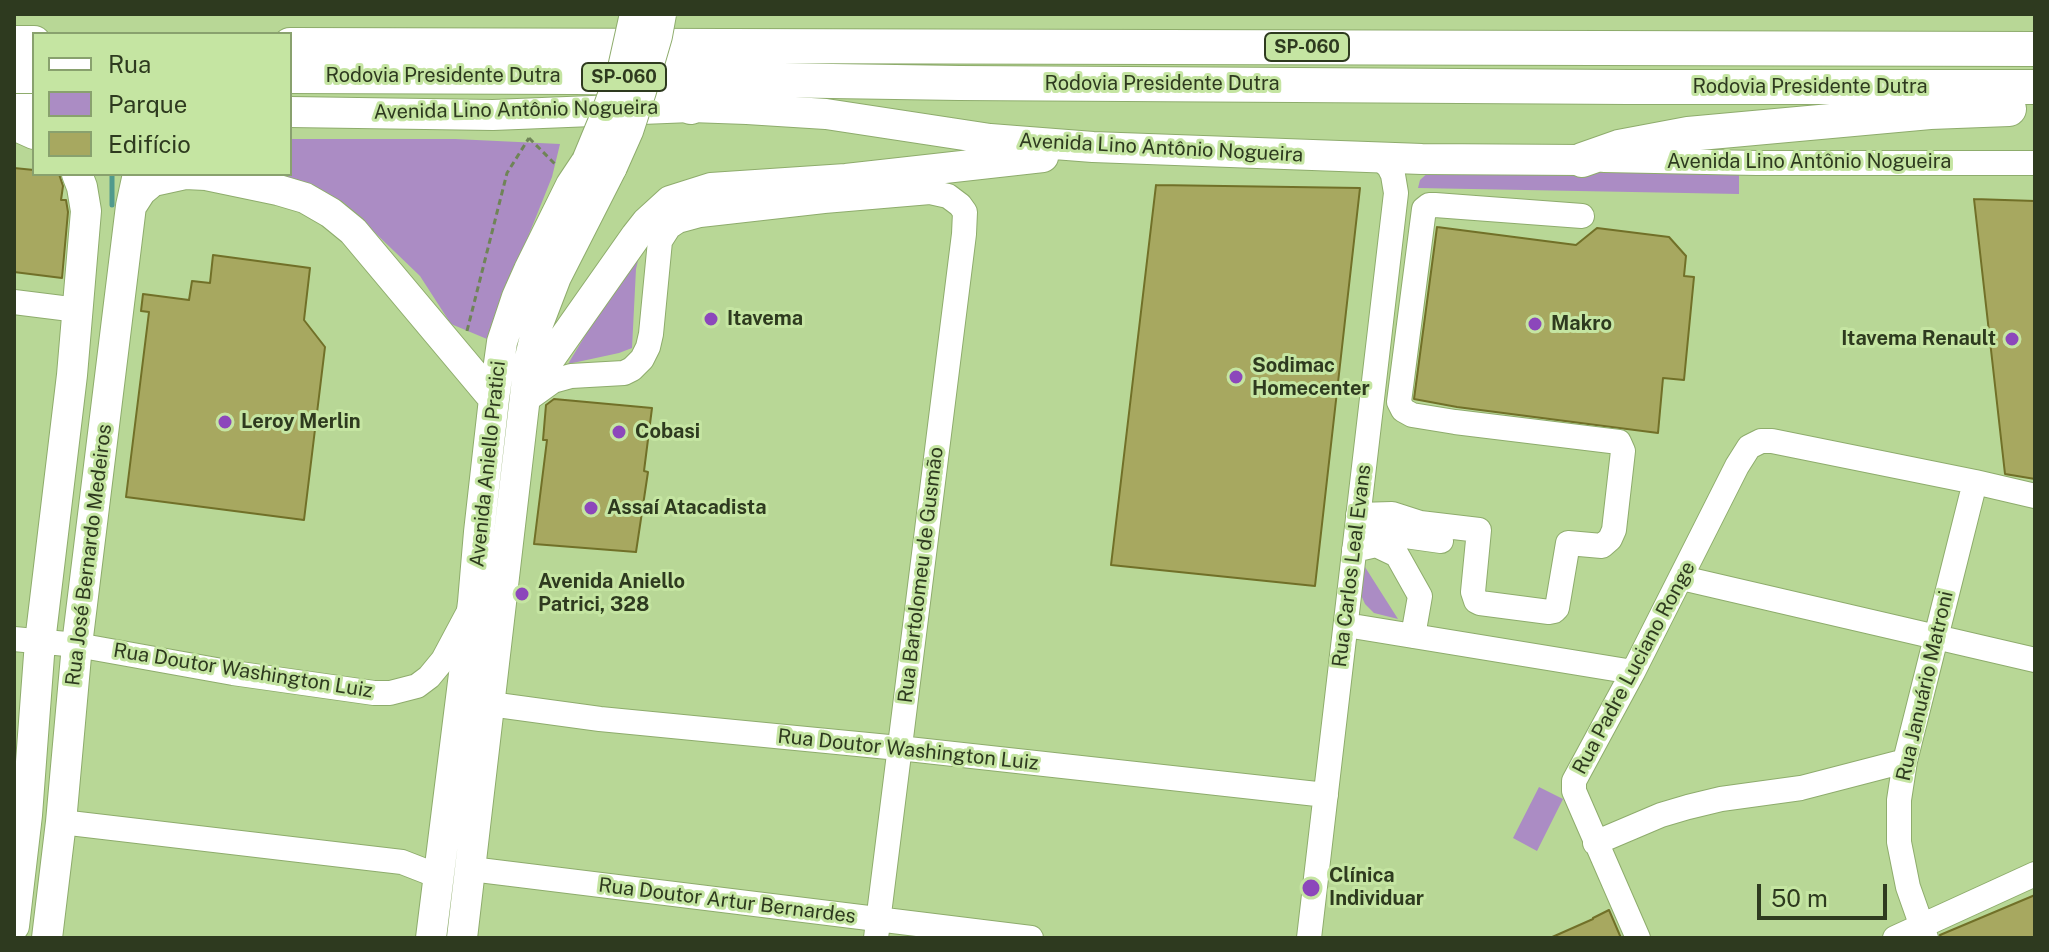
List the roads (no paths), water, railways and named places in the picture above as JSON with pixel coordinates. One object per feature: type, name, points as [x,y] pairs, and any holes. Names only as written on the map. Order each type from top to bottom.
[{"type":"highway","name":"Rodovia Presidente Dutra","points":[[292,45],[2035,49]]},
{"type":"highway","name":"Rodovia Presidente Dutra","points":[[292,76],[959,83],[2035,87]]},
{"type":"highway","points":[[691,107],[716,94],[916,94],[959,83]]},
{"type":"highway","points":[[1582,160],[1619,147],[1688,134],[1930,112],[2035,106]]},
{"type":"main road","name":"Avenida Aniello Pratici","points":[[462,938],[529,362],[538,324],[556,277],[585,164],[623,68],[635,14]]},
{"type":"main road","name":"Avenida Aniello Pratici","points":[[431,938],[502,342],[517,297],[571,185],[585,164],[628,131],[661,14]]},
{"type":"main road","name":"Avenida Lino Antônio Nogueira","points":[[292,112],[493,115],[691,107],[826,114],[990,139],[1093,147],[1422,159],[1582,160]]},
{"type":"main road","points":[[524,398],[636,236],[670,201],[711,188],[846,179],[1045,157],[1093,147]]},
{"type":"main road","name":"Rua José Bernardo Medeiros","points":[[14,926],[27,640],[72,375],[78,310],[86,211],[78,176]]},
{"type":"main road","name":"Rua José Bernardo Medeiros","points":[[47,938],[77,645],[131,206],[138,176]]},
{"type":"main road","points":[[131,206],[141,191],[153,181],[176,176]]},
{"type":"main road","points":[[211,176],[305,198],[331,213],[353,231],[494,399]]},
{"type":"main road","points":[[72,375],[110,377]]},
{"type":"street","points":[[1379,157],[1393,175],[1396,193]]},
{"type":"street","name":"Rua Carlos Leal Evans","points":[[1309,938],[1396,193],[1404,175],[1422,159]]},
{"type":"street","name":"Avenida Lino Antônio Nogueira","points":[[1582,160],[2035,163]]},
{"type":"street","name":"Rua Bartolomeu de Gusmão","points":[[524,398],[553,381],[571,376],[624,373],[642,359],[651,334],[660,241],[669,227],[678,221],[713,213],[930,192],[948,196],[965,212],[963,250],[878,929]]},
{"type":"street","points":[[1478,538],[1473,592],[1476,601],[1552,612],[1557,608],[1568,543],[1602,546],[1614,530],[1623,451],[1619,442],[1455,422],[1412,415],[1403,410],[1399,402],[1424,209],[1435,205],[1582,216]]},
{"type":"street","points":[[14,302],[78,310]]},
{"type":"street","name":"Rua Padre Luciano Ronge","points":[[1638,938],[1595,843],[1574,791],[1574,781],[1749,447],[1761,441],[1772,441],[1975,482]]},
{"type":"street","points":[[1975,482],[2035,496]]},
{"type":"street","name":"Rua Januário Matroni","points":[[1923,932],[1908,887],[1899,842],[1899,800],[1905,761],[1975,482]]},
{"type":"street","points":[[1361,490],[1392,514],[1478,538]]},
{"type":"street","points":[[1356,531],[1392,514]]},
{"type":"street","points":[[1356,531],[1478,538]]},
{"type":"street","points":[[1356,531],[1397,555],[1420,596],[1413,636]]},
{"type":"street","points":[[1682,578],[2035,660]]},
{"type":"street","name":"Rua Doutor Washington Luiz","points":[[27,640],[77,645],[233,673],[390,693],[417,686],[429,677],[443,660],[473,602]]},
{"type":"street","points":[[1346,625],[1633,672]]},
{"type":"street","name":"Rua Doutor Washington Luiz","points":[[490,704],[600,719],[1326,795]]},
{"type":"street","points":[[1595,843],[1688,807],[1721,799],[1801,788],[1905,761]]},
{"type":"street","points":[[61,822],[402,862],[438,876]]},
{"type":"street","points":[[402,862],[442,842]]},
{"type":"street","name":"Rua Doutor Artur Bernardes","points":[[471,869],[878,929],[1031,938]]},
{"type":"street","points":[[1895,938],[1923,932],[2035,874]]},
{"type":"waterway","points":[[112,176],[112,205]]},
{"type":"place","name":"Itavema","points":[[711,319]]},
{"type":"place","name":"Makro","points":[[1535,324]]},
{"type":"place","name":"Itavema Renault","points":[[2012,339]]},
{"type":"place","name":"Sodimac Homecenter","points":[[1236,377]]},
{"type":"place","name":"Leroy Merlin","points":[[225,422]]},
{"type":"place","name":"Cobasi","points":[[619,432]]},
{"type":"place","name":"Assaí Atacadista","points":[[591,508]]},
{"type":"place","name":"Avenida Aniello Patrici, 328","points":[[522,594]]},
{"type":"place","name":"Clínica Individuar","points":[[1311,888]]}]
